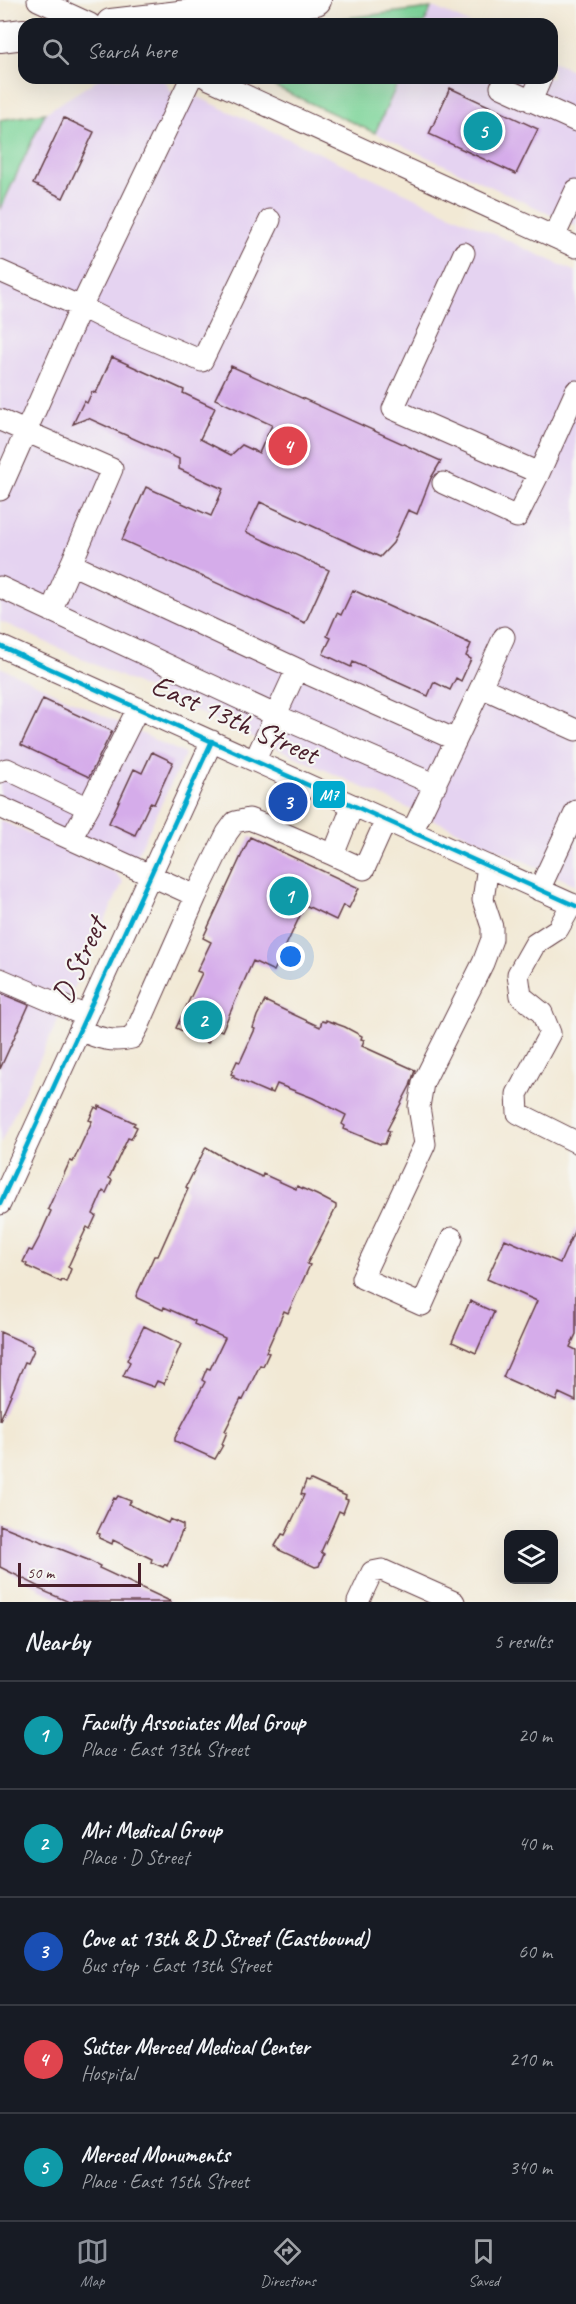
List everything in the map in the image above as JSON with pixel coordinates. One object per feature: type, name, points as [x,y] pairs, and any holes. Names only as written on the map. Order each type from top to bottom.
[{"type":"highway","points":[[161,18],[316,0]]},
{"type":"highway","points":[[0,37],[18,35]]},
{"type":"street","points":[[38,0],[77,18]]},
{"type":"street","points":[[0,490],[81,307],[188,84]]},
{"type":"street","points":[[220,84],[576,247]]},
{"type":"street","points":[[531,100],[538,84]]},
{"type":"street","points":[[501,87],[576,121]]},
{"type":"street","points":[[554,237],[576,190]]},
{"type":"street","points":[[0,271],[202,361],[270,220]]},
{"type":"street","points":[[464,253],[393,409],[538,473]]},
{"type":"street","points":[[443,483],[517,517],[576,391]]},
{"type":"street","points":[[0,420],[112,469],[51,611]]},
{"type":"street","points":[[71,564],[456,740]]},
{"type":"street","points":[[0,587],[276,715],[436,785]]},
{"type":"street","points":[[412,832],[504,637]]},
{"type":"street","name":"East 13th Street","points":[[0,647],[574,905]]},
{"type":"street","points":[[255,760],[297,669]]},
{"type":"street","points":[[481,687],[576,730]]},
{"type":"street","points":[[71,839],[138,708]]},
{"type":"street","name":"D Street","points":[[0,1204],[212,741]]},
{"type":"street","points":[[0,772],[7,770],[88,808]]},
{"type":"street","points":[[333,855],[354,805]]},
{"type":"street","points":[[0,807],[196,896]]},
{"type":"street","points":[[539,890],[576,811]]},
{"type":"street","points":[[0,979],[83,1023],[99,1038],[123,1040],[132,1038],[196,896],[227,833],[235,822],[249,819],[364,869],[386,820]]},
{"type":"street","points":[[452,1238],[422,1305],[362,1278],[425,1144],[419,1107],[423,1083],[483,963],[492,939],[492,927],[483,900],[488,866]]},
{"type":"street","points":[[574,905],[558,929],[535,945],[518,974],[521,996],[542,1013],[550,1033],[517,1094],[518,1113],[576,1142]]},
{"type":"street","points":[[358,1602],[372,1572],[382,1570],[454,1602]]},
{"type":"shaded area","points":[[431,8],[435,8],[458,18],[427,18]]},
{"type":"shaded area","points":[[558,64],[576,72],[576,226],[375,133],[397,84],[558,84]]},
{"type":"shaded area","points":[[91,84],[167,84],[170,91],[190,99],[198,97],[576,272],[576,885],[0,621],[0,210],[45,113]]},
{"type":"shaded area","points":[[0,667],[185,754],[131,868],[0,806]]},
{"type":"shaded area","points":[[0,820],[116,873],[123,882],[0,1144]]},
{"type":"green space","points":[[431,8],[427,18],[347,18]]},
{"type":"green space","points":[[269,84],[397,84],[375,133]]},
{"type":"green space","points":[[45,113],[0,210],[0,120]]},
{"type":"building","points":[[450,88],[538,129],[516,174],[429,134]]},
{"type":"building","points":[[64,118],[94,132],[63,198],[33,184]]},
{"type":"building","points":[[112,357],[184,390],[183,393],[215,408],[200,439],[231,455],[242,445],[259,453],[272,425],[215,399],[231,366],[441,461],[431,478],[417,514],[408,510],[393,543],[380,557],[260,502],[246,532],[329,570],[305,623],[122,540],[146,487],[211,516],[223,489],[179,469],[179,459],[88,418],[73,424],[84,401],[87,403],[92,392],[96,393]]},
{"type":"building","points":[[353,590],[471,644],[466,656],[471,659],[461,681],[456,678],[450,690],[434,682],[428,696],[353,662],[351,667],[323,654],[331,638],[327,636],[337,613],[341,615]]},
{"type":"building","points":[[43,699],[112,731],[89,777],[21,745]]},
{"type":"building","points":[[152,752],[173,762],[154,804],[150,803],[135,835],[109,823],[134,769],[142,773]]},
{"type":"building","points":[[250,837],[359,888],[349,908],[343,905],[336,920],[305,905],[274,971],[253,961],[222,1031],[215,1028],[208,1043],[176,1028],[202,973],[197,971],[211,942],[203,938]]},
{"type":"building","points":[[0,993],[29,1005],[0,1069]]},
{"type":"building","points":[[265,1001],[320,1027],[322,1021],[326,1022],[326,1020],[345,1027],[362,1036],[361,1039],[364,1040],[362,1046],[415,1070],[410,1086],[387,1130],[390,1131],[385,1144],[344,1129],[345,1126],[342,1124],[346,1115],[313,1098],[277,1084],[273,1093],[269,1091],[269,1093],[232,1077],[234,1075],[231,1074],[237,1061],[240,1062]]},
{"type":"building","points":[[99,1106],[135,1123],[133,1125],[137,1127],[131,1139],[128,1138],[109,1178],[112,1180],[106,1193],[103,1191],[93,1214],[96,1216],[90,1229],[87,1227],[68,1267],[71,1269],[66,1282],[62,1280],[61,1282],[26,1266],[27,1264],[23,1262],[39,1238],[51,1211],[48,1209],[92,1121],[89,1120],[95,1107],[98,1109]]},
{"type":"building","points":[[206,1147],[262,1177],[263,1174],[296,1189],[297,1186],[336,1205],[307,1264],[310,1265],[288,1313],[284,1311],[266,1352],[269,1353],[263,1366],[260,1365],[243,1400],[241,1399],[225,1431],[227,1432],[223,1445],[215,1459],[175,1441],[175,1438],[205,1382],[202,1380],[207,1368],[210,1369],[225,1338],[194,1324],[195,1321],[164,1307],[163,1310],[136,1296],[154,1256],[158,1256],[188,1189],[186,1187]]},
{"type":"building","points":[[576,1227],[576,1334],[570,1347],[576,1350],[576,1401],[559,1393],[556,1401],[503,1377],[537,1301],[487,1279],[505,1239],[560,1263]]},
{"type":"building","points":[[470,1301],[494,1312],[476,1353],[452,1342]]},
{"type":"building","points":[[144,1326],[181,1344],[164,1384],[157,1381],[154,1387],[123,1376],[130,1362],[127,1360]]},
{"type":"building","points":[[0,1332],[32,1346],[34,1350],[28,1363],[25,1362],[0,1420]]},
{"type":"building","points":[[311,1480],[346,1496],[345,1499],[348,1500],[343,1513],[339,1511],[321,1552],[324,1554],[319,1566],[315,1567],[275,1546],[282,1534],[285,1535],[298,1508],[304,1495],[301,1494],[306,1481]]},
{"type":"building","points":[[118,1496],[131,1501],[129,1504],[168,1523],[170,1519],[183,1525],[167,1566],[165,1564],[163,1567],[151,1562],[152,1559],[113,1540],[112,1544],[99,1538],[100,1534],[97,1533],[114,1498]]},
{"type":"building","points":[[0,1525],[88,1560],[100,1566],[99,1568],[172,1602],[69,1602],[39,1589],[40,1587],[0,1567]]},
{"type":"transit line","name":"M7","points":[[0,646],[576,906]]},
{"type":"transit line","name":"M7","points":[[0,1204],[212,741]]},
{"type":"place","name":"Merced Monuments","points":[[483,131]]},
{"type":"place","name":"Sutter Merced Medical Center","points":[[288,446]]},
{"type":"place","name":"Cove at 13th & D Street (Eastbound)","points":[[288,802]]},
{"type":"place","name":"Faculty Associates Med Group","points":[[289,896]]},
{"type":"place","name":"Mri Medical Group","points":[[203,1020]]}]
